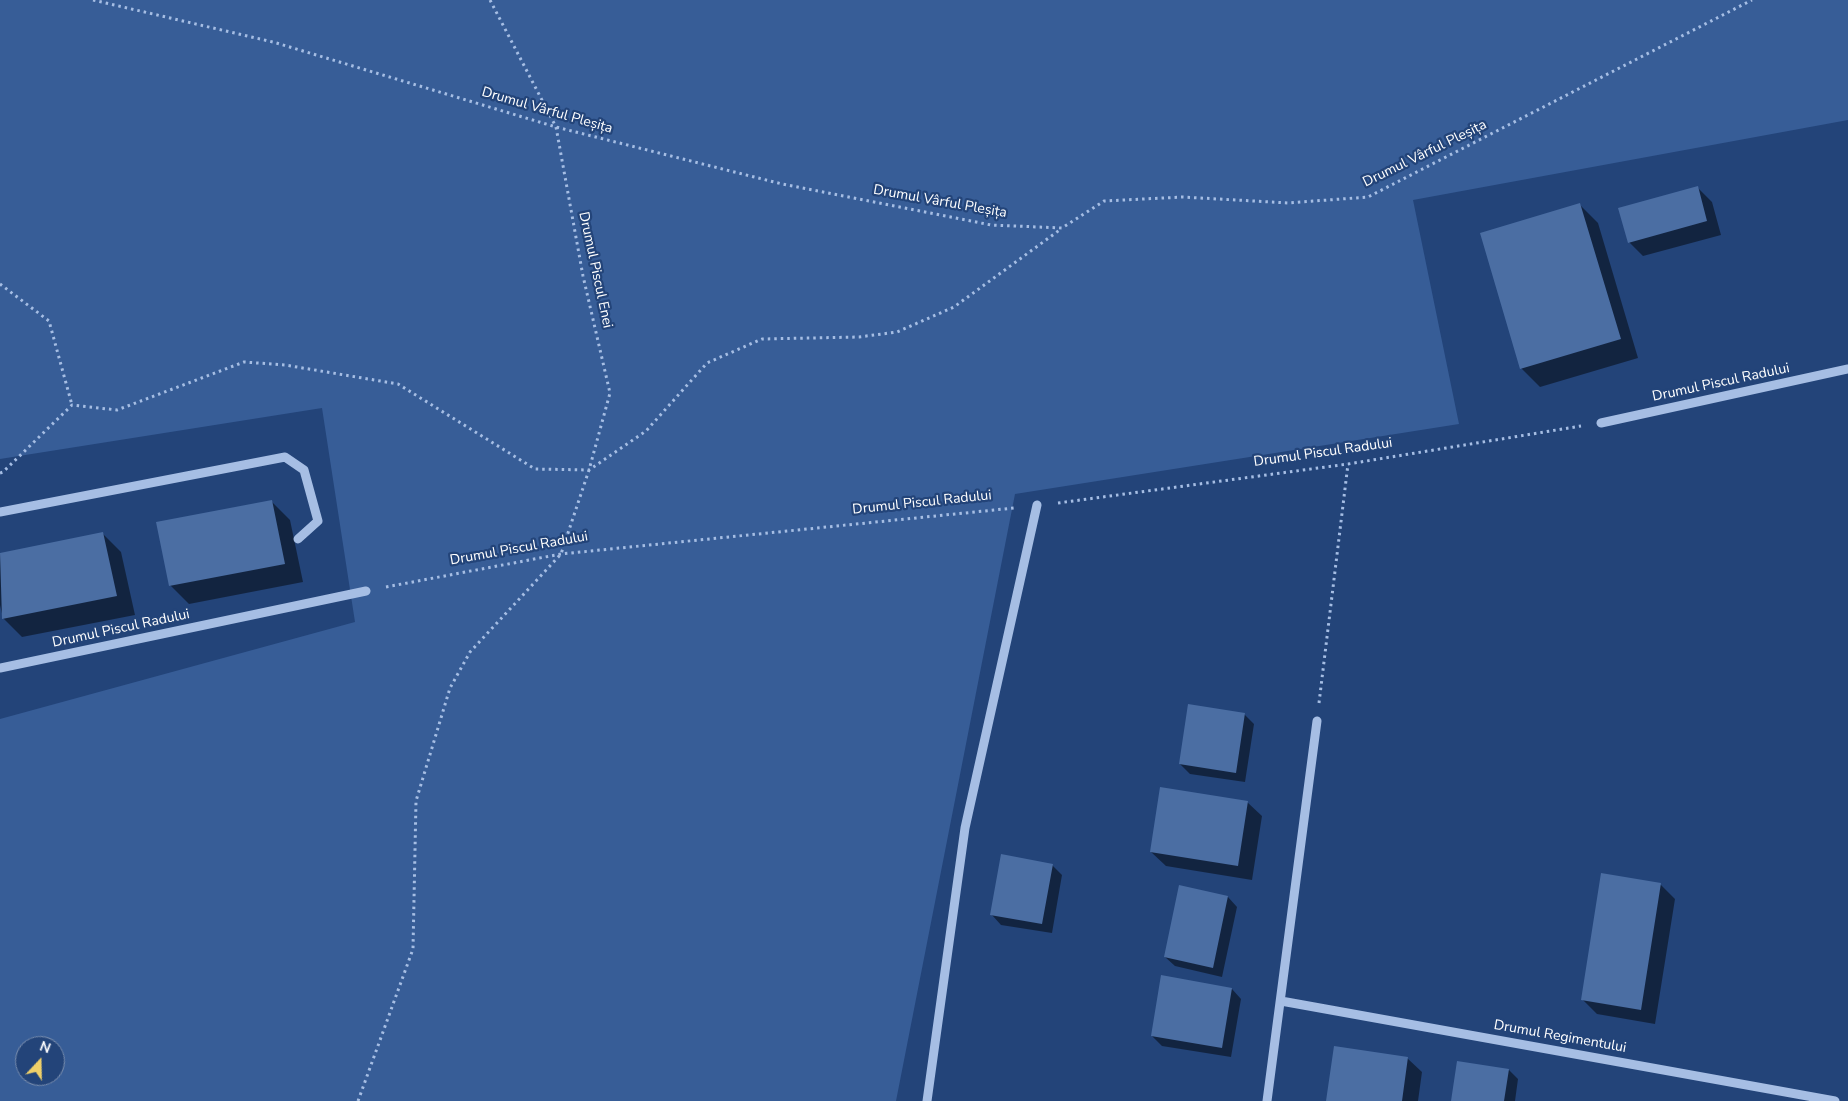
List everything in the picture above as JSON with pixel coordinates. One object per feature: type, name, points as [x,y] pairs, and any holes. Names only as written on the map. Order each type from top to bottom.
[{"type":"street","name":"Drumul Piscul Radului","points":[[1601,423],[1848,369]]},
{"type":"street","points":[[0,512],[284,457],[304,470],[318,521],[298,539]]},
{"type":"street","points":[[927,1101],[965,828],[1037,505]]},
{"type":"street","name":"Drumul Piscul Radului","points":[[0,668],[366,591]]},
{"type":"street","points":[[1267,1101],[1317,721]]},
{"type":"street","name":"Drumul Regimentului","points":[[1281,1001],[1834,1101]]},
{"type":"path","name":"Drumul Vârful Pleșița","points":[[93,0],[273,42],[556,127],[782,184],[991,225],[1062,228],[1104,201],[1184,197],[1288,203],[1368,197],[1752,0]]},
{"type":"path","name":"Drumul Piscul Enei","points":[[490,0],[556,127],[583,276],[610,393],[589,470],[561,554]]},
{"type":"path","points":[[72,405],[117,410],[244,362],[285,365],[398,384],[534,469],[589,470],[646,431],[707,363],[762,339],[859,337],[897,332],[954,307],[1062,228]]},
{"type":"path","points":[[0,284],[49,321],[72,405]]},
{"type":"path","points":[[0,473],[4,472],[72,405]]},
{"type":"path","name":"Drumul Piscul Radului","points":[[366,591],[561,554],[1037,505],[1348,464],[1601,423]]},
{"type":"path","points":[[1317,721],[1348,464]]},
{"type":"path","points":[[358,1101],[367,1081],[413,949],[416,801],[450,688],[470,652],[561,554]]},
{"type":"shaded area","points":[[0,0],[1848,0],[1848,120],[1413,200],[1459,424],[1015,494],[896,1101],[0,1101],[0,719],[355,622],[322,408],[0,459]]},
{"type":"building","points":[[1698,186],[1707,221],[1628,243],[1618,208]]},
{"type":"building","points":[[1580,203],[1621,339],[1520,369],[1480,233]]},
{"type":"building","points":[[272,500],[285,564],[169,586],[156,522]]},
{"type":"building","points":[[103,532],[117,596],[2,619],[0,553]]},
{"type":"building","points":[[1188,704],[1245,713],[1236,773],[1179,764]]},
{"type":"building","points":[[1160,787],[1248,801],[1238,866],[1150,852]]},
{"type":"building","points":[[1001,854],[1053,864],[1042,924],[990,915]]},
{"type":"building","points":[[1601,873],[1661,883],[1641,1010],[1581,1000]]},
{"type":"building","points":[[1179,885],[1228,896],[1213,968],[1164,957]]},
{"type":"building","points":[[1161,975],[1232,988],[1222,1048],[1151,1036]]},
{"type":"building","points":[[1334,1046],[1408,1057],[1402,1101],[1326,1101]]},
{"type":"building","points":[[1457,1061],[1509,1069],[1504,1101],[1451,1101]]}]
